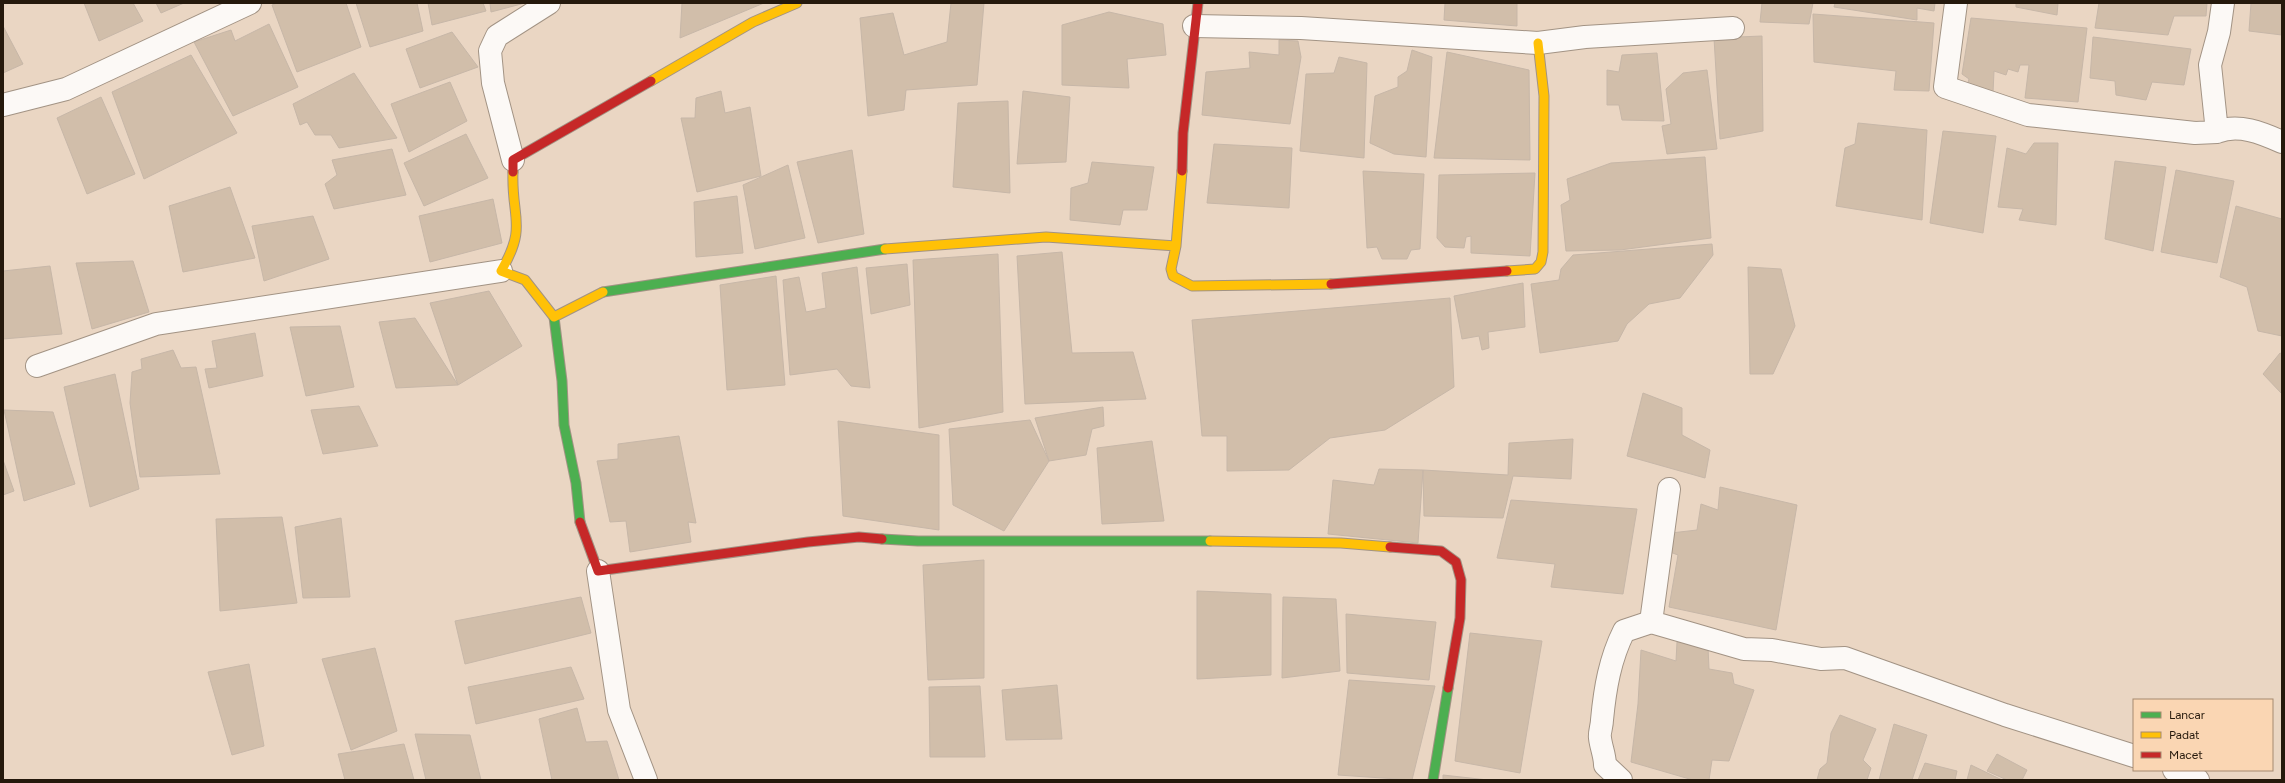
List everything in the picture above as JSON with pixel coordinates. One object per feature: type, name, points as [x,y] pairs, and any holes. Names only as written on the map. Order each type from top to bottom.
[{"type":"street","points":[[3,106],[66,89],[250,3]]},
{"type":"street","points":[[501,271],[513,254],[519,226],[511,179],[513,160],[492,83],[490,51],[497,36],[549,3]]},
{"type":"street","points":[[513,160],[753,22],[797,3]]},
{"type":"street","points":[[1198,3],[1194,26],[1183,133],[1176,246],[1171,269],[1173,276],[1192,286],[1314,285],[1535,269],[1542,262],[1543,252],[1544,96],[1538,43]]},
{"type":"street","points":[[1956,3],[1945,86],[2028,115],[2194,134],[2217,132],[2228,127],[2248,130],[2282,142]]},
{"type":"street","points":[[2217,132],[2210,65],[2219,32],[2223,3]]},
{"type":"street","points":[[1194,26],[1301,28],[1538,43],[1586,37],[1732,28]]},
{"type":"street","points":[[554,317],[602,292],[880,249],[1046,236],[1176,246]]},
{"type":"street","points":[[37,366],[156,324],[501,271],[524,280],[554,317],[562,381],[564,425],[576,483],[580,525],[598,571],[619,710],[646,780]]},
{"type":"street","points":[[1651,622],[1669,489]]},
{"type":"street","points":[[598,571],[808,542],[858,537],[918,541],[1101,540],[1341,543],[1441,551],[1456,562],[1461,580],[1460,618],[1433,780]]},
{"type":"street","points":[[1621,780],[1605,765],[1605,754],[1600,739],[1603,699],[1617,646],[1624,631],[1651,622],[1744,649],[1772,650],[1821,659],[1845,658],[2005,715],[2133,756]]},
{"type":"street","points":[[2176,771],[2198,780]]},
{"type":"building","points":[[84,3],[133,3],[143,21],[99,41]]},
{"type":"building","points":[[156,3],[184,3],[161,13]]},
{"type":"building","points":[[277,3],[346,3],[361,47],[297,72],[272,5]]},
{"type":"building","points":[[356,3],[417,3],[423,31],[370,47]]},
{"type":"building","points":[[428,3],[483,3],[486,11],[432,25]]},
{"type":"building","points":[[490,3],[525,3],[491,12]]},
{"type":"building","points":[[682,3],[764,3],[680,38]]},
{"type":"building","points":[[951,3],[984,3],[977,85],[906,90],[904,110],[868,116],[860,18],[893,13],[904,55],[947,42]]},
{"type":"building","points":[[1445,3],[1517,3],[1517,26],[1444,20]]},
{"type":"building","points":[[1762,3],[1813,3],[1809,24],[1760,22]]},
{"type":"building","points":[[1835,3],[1935,3],[1934,11],[1917,8],[1917,20],[1834,7]]},
{"type":"building","points":[[2016,3],[2058,3],[2057,15],[2016,7]]},
{"type":"building","points":[[2099,3],[2207,3],[2206,16],[2174,16],[2168,35],[2095,28]]},
{"type":"building","points":[[2251,3],[2282,3],[2282,35],[2249,31]]},
{"type":"building","points":[[1109,12],[1163,24],[1166,55],[1127,59],[1129,88],[1062,85],[1062,25]]},
{"type":"building","points":[[1813,14],[1934,23],[1929,91],[1894,90],[1896,71],[1814,62]]},
{"type":"building","points":[[1971,18],[2087,28],[2078,102],[2025,98],[2029,65],[2020,65],[2018,72],[2008,69],[2006,75],[1994,71],[1993,93],[1966,90],[1969,79],[1962,74]]},
{"type":"building","points":[[269,24],[298,87],[233,116],[194,42],[231,30],[235,41]]},
{"type":"building","points":[[3,26],[23,64],[3,73]]},
{"type":"building","points":[[452,32],[478,67],[420,88],[406,49]]},
{"type":"building","points":[[1762,36],[1763,131],[1720,139],[1714,38]]},
{"type":"building","points":[[2093,37],[2191,49],[2184,85],[2152,82],[2146,100],[2116,95],[2115,81],[2090,78]]},
{"type":"building","points":[[1279,40],[1298,41],[1301,57],[1290,124],[1202,115],[1206,72],[1250,68],[1249,52],[1279,55]]},
{"type":"building","points":[[1412,50],[1432,57],[1426,157],[1394,154],[1370,143],[1375,96],[1398,87],[1398,77],[1407,71]]},
{"type":"building","points":[[1447,52],[1529,70],[1530,160],[1434,158]]},
{"type":"building","points":[[1657,53],[1664,121],[1622,120],[1619,105],[1607,105],[1607,70],[1619,72],[1622,55]]},
{"type":"building","points":[[191,55],[237,133],[144,179],[112,92]]},
{"type":"building","points":[[1339,57],[1367,63],[1364,158],[1300,151],[1306,74],[1334,73]]},
{"type":"building","points":[[1707,70],[1717,149],[1667,154],[1662,126],[1671,124],[1666,89],[1683,73]]},
{"type":"building","points":[[354,73],[397,138],[339,148],[331,135],[315,135],[307,122],[300,125],[293,104]]},
{"type":"building","points":[[450,82],[467,121],[409,152],[391,104]]},
{"type":"building","points":[[721,91],[725,113],[750,107],[761,176],[697,192],[681,118],[695,118],[696,98]]},
{"type":"building","points":[[1023,91],[1070,97],[1066,162],[1017,164]]},
{"type":"building","points":[[101,97],[135,174],[87,194],[57,118]]},
{"type":"building","points":[[1008,101],[1010,193],[953,187],[958,103]]},
{"type":"building","points":[[1858,123],[1927,130],[1922,220],[1836,206],[1845,148],[1855,144]]},
{"type":"building","points":[[1943,131],[1996,136],[1983,233],[1930,223]]},
{"type":"building","points":[[466,134],[488,178],[424,206],[404,163]]},
{"type":"building","points":[[2034,143],[2058,143],[2056,225],[2019,220],[2023,209],[1998,207],[2007,148],[2026,154]]},
{"type":"building","points":[[1214,144],[1292,148],[1289,208],[1207,203]]},
{"type":"building","points":[[392,149],[406,195],[334,209],[325,184],[337,175],[332,160]]},
{"type":"building","points":[[852,150],[864,234],[818,243],[797,162]]},
{"type":"building","points":[[1705,157],[1711,238],[1620,250],[1566,251],[1561,205],[1570,200],[1567,179],[1611,163]]},
{"type":"building","points":[[2115,161],[2166,167],[2153,251],[2105,239]]},
{"type":"building","points":[[1092,162],[1154,167],[1147,210],[1123,210],[1120,225],[1070,220],[1071,188],[1088,183]]},
{"type":"building","points":[[788,165],[805,238],[755,249],[743,185]]},
{"type":"building","points":[[2176,170],[2234,181],[2217,263],[2161,252]]},
{"type":"building","points":[[1363,171],[1424,174],[1420,249],[1411,250],[1407,259],[1382,259],[1377,247],[1367,248]]},
{"type":"building","points":[[1535,173],[1530,256],[1471,253],[1471,236],[1466,237],[1464,248],[1445,247],[1437,238],[1439,175]]},
{"type":"building","points":[[230,187],[255,258],[183,272],[169,206]]},
{"type":"building","points":[[737,196],[743,253],[696,257],[694,202]]},
{"type":"building","points":[[493,199],[502,243],[430,262],[419,216]]},
{"type":"building","points":[[2236,206],[2282,219],[2282,336],[2258,331],[2247,287],[2220,277]]},
{"type":"building","points":[[313,216],[329,259],[264,281],[252,226]]},
{"type":"building","points":[[1712,244],[1713,255],[1680,298],[1649,304],[1627,324],[1618,341],[1540,353],[1531,284],[1559,280],[1561,269],[1573,255]]},
{"type":"building","points":[[1062,252],[1072,353],[1133,352],[1146,399],[1025,404],[1017,256]]},
{"type":"building","points":[[998,254],[1003,412],[919,428],[913,260]]},
{"type":"building","points":[[133,261],[149,312],[92,329],[76,263]]},
{"type":"building","points":[[907,264],[910,305],[871,314],[866,268]]},
{"type":"building","points":[[50,266],[62,334],[3,339],[3,271]]},
{"type":"building","points":[[857,267],[870,388],[851,386],[837,369],[790,375],[783,280],[799,277],[806,312],[826,308],[822,273]]},
{"type":"building","points":[[1748,267],[1781,269],[1795,326],[1773,374],[1750,374]]},
{"type":"building","points":[[776,276],[785,385],[727,390],[720,285]]},
{"type":"building","points":[[1523,283],[1525,327],[1488,332],[1489,348],[1482,350],[1479,336],[1462,339],[1454,296]]},
{"type":"building","points":[[489,291],[522,346],[458,385],[430,303]]},
{"type":"building","points":[[1450,298],[1454,387],[1385,430],[1330,438],[1289,470],[1227,471],[1227,436],[1202,436],[1192,320]]},
{"type":"building","points":[[415,318],[458,385],[396,388],[379,322]]},
{"type":"building","points":[[340,326],[354,387],[306,396],[290,327]]},
{"type":"building","points":[[255,333],[263,376],[209,388],[205,369],[217,368],[212,341]]},
{"type":"building","points":[[173,350],[181,368],[196,367],[220,474],[140,477],[130,403],[132,372],[142,369],[141,359]]},
{"type":"building","points":[[2280,353],[2282,354],[2282,394],[2263,374]]},
{"type":"building","points":[[115,374],[139,489],[90,507],[64,387]]},
{"type":"building","points":[[1643,393],[1682,408],[1682,435],[1710,450],[1705,478],[1627,456]]},
{"type":"building","points":[[359,406],[378,446],[323,454],[311,410]]},
{"type":"building","points":[[1103,407],[1104,426],[1092,429],[1086,455],[1049,461],[1035,418]]},
{"type":"building","points":[[4,410],[53,412],[75,484],[24,501]]},
{"type":"building","points":[[1030,420],[1049,461],[1004,531],[953,505],[949,429]]},
{"type":"building","points":[[838,421],[939,435],[939,530],[843,516]]},
{"type":"building","points":[[679,436],[696,523],[688,522],[691,542],[630,552],[626,521],[610,522],[597,461],[618,459],[618,444]]},
{"type":"building","points":[[1573,439],[1571,479],[1513,476],[1503,518],[1424,516],[1423,470],[1508,475],[1509,443]]},
{"type":"building","points":[[1152,441],[1164,521],[1102,524],[1097,448]]},
{"type":"building","points":[[3,460],[14,491],[3,495]]},
{"type":"building","points":[[1379,469],[1423,470],[1418,543],[1328,534],[1333,480],[1374,485]]},
{"type":"building","points":[[1720,487],[1797,505],[1776,630],[1669,607],[1678,555],[1670,552],[1671,533],[1697,530],[1701,504],[1718,510]]},
{"type":"building","points":[[1511,500],[1637,509],[1623,594],[1551,587],[1555,564],[1497,558]]},
{"type":"building","points":[[282,517],[297,603],[220,611],[216,519]]},
{"type":"building","points":[[341,518],[350,597],[303,598],[295,527]]},
{"type":"building","points":[[984,560],[984,678],[928,680],[923,565]]},
{"type":"building","points":[[1197,591],[1271,594],[1271,675],[1197,679]]},
{"type":"building","points":[[581,597],[591,633],[465,664],[455,621]]},
{"type":"building","points":[[1283,597],[1336,599],[1340,671],[1282,678]]},
{"type":"building","points":[[1346,614],[1436,622],[1429,680],[1347,673]]},
{"type":"building","points":[[1470,633],[1542,641],[1520,773],[1455,761]]},
{"type":"building","points":[[1677,642],[1708,647],[1709,669],[1732,673],[1734,684],[1754,690],[1729,761],[1712,760],[1709,780],[1693,780],[1631,762],[1638,704],[1641,650],[1676,661]]},
{"type":"building","points":[[375,648],[397,731],[351,750],[322,659]]},
{"type":"building","points":[[249,664],[264,746],[232,755],[208,672]]},
{"type":"building","points":[[571,667],[584,699],[476,724],[468,687]]},
{"type":"building","points":[[1349,680],[1435,686],[1412,780],[1338,775]]},
{"type":"building","points":[[1057,685],[1062,739],[1006,740],[1002,690]]},
{"type":"building","points":[[980,686],[985,757],[930,757],[929,687]]},
{"type":"building","points":[[577,708],[586,742],[607,741],[619,780],[552,780],[539,719]]},
{"type":"building","points":[[1840,715],[1876,729],[1863,760],[1871,768],[1867,780],[1817,780],[1820,769],[1827,763],[1831,733]]},
{"type":"building","points":[[1894,724],[1927,735],[1912,780],[1879,780]]},
{"type":"building","points":[[415,734],[470,735],[481,780],[426,780]]},
{"type":"building","points":[[404,744],[414,780],[345,780],[338,754]]},
{"type":"building","points":[[1997,754],[2027,770],[2022,780],[2007,780],[1987,771]]},
{"type":"building","points":[[1925,763],[1957,771],[1955,780],[1918,780]]},
{"type":"building","points":[[1971,765],[2002,780],[1967,780]]},
{"type":"building","points":[[1443,775],[1488,780],[1443,780]]},
{"type":"traffic: fast","points":[[603,292],[885,249]]},
{"type":"traffic: fast","points":[[554,317],[562,381],[564,425],[576,483],[580,522]]},
{"type":"traffic: fast","points":[[882,539],[918,541],[1210,541]]},
{"type":"traffic: fast","points":[[1433,780],[1448,688]]},
{"type":"traffic: slow","points":[[651,81],[753,22],[797,3]]},
{"type":"traffic: slow","points":[[1507,271],[1535,269],[1541,262],[1543,252],[1544,96],[1538,43]]},
{"type":"traffic: slow","points":[[1182,171],[1176,246],[1171,269],[1173,276],[1192,286],[1331,284]]},
{"type":"traffic: slow","points":[[513,172],[516,232],[514,243],[501,271],[525,280],[554,317],[603,292]]},
{"type":"traffic: slow","points":[[885,249],[1046,237],[1176,246]]},
{"type":"traffic: slow","points":[[1210,541],[1341,543],[1390,547]]},
{"type":"traffic: jam","points":[[1182,171],[1183,133],[1198,3]]},
{"type":"traffic: jam","points":[[513,172],[513,160],[651,81]]},
{"type":"traffic: jam","points":[[1331,284],[1507,271]]},
{"type":"traffic: jam","points":[[580,522],[598,571],[808,542],[859,537],[882,539]]},
{"type":"traffic: jam","points":[[1390,547],[1441,551],[1456,562],[1461,580],[1460,618],[1448,688]]}]
